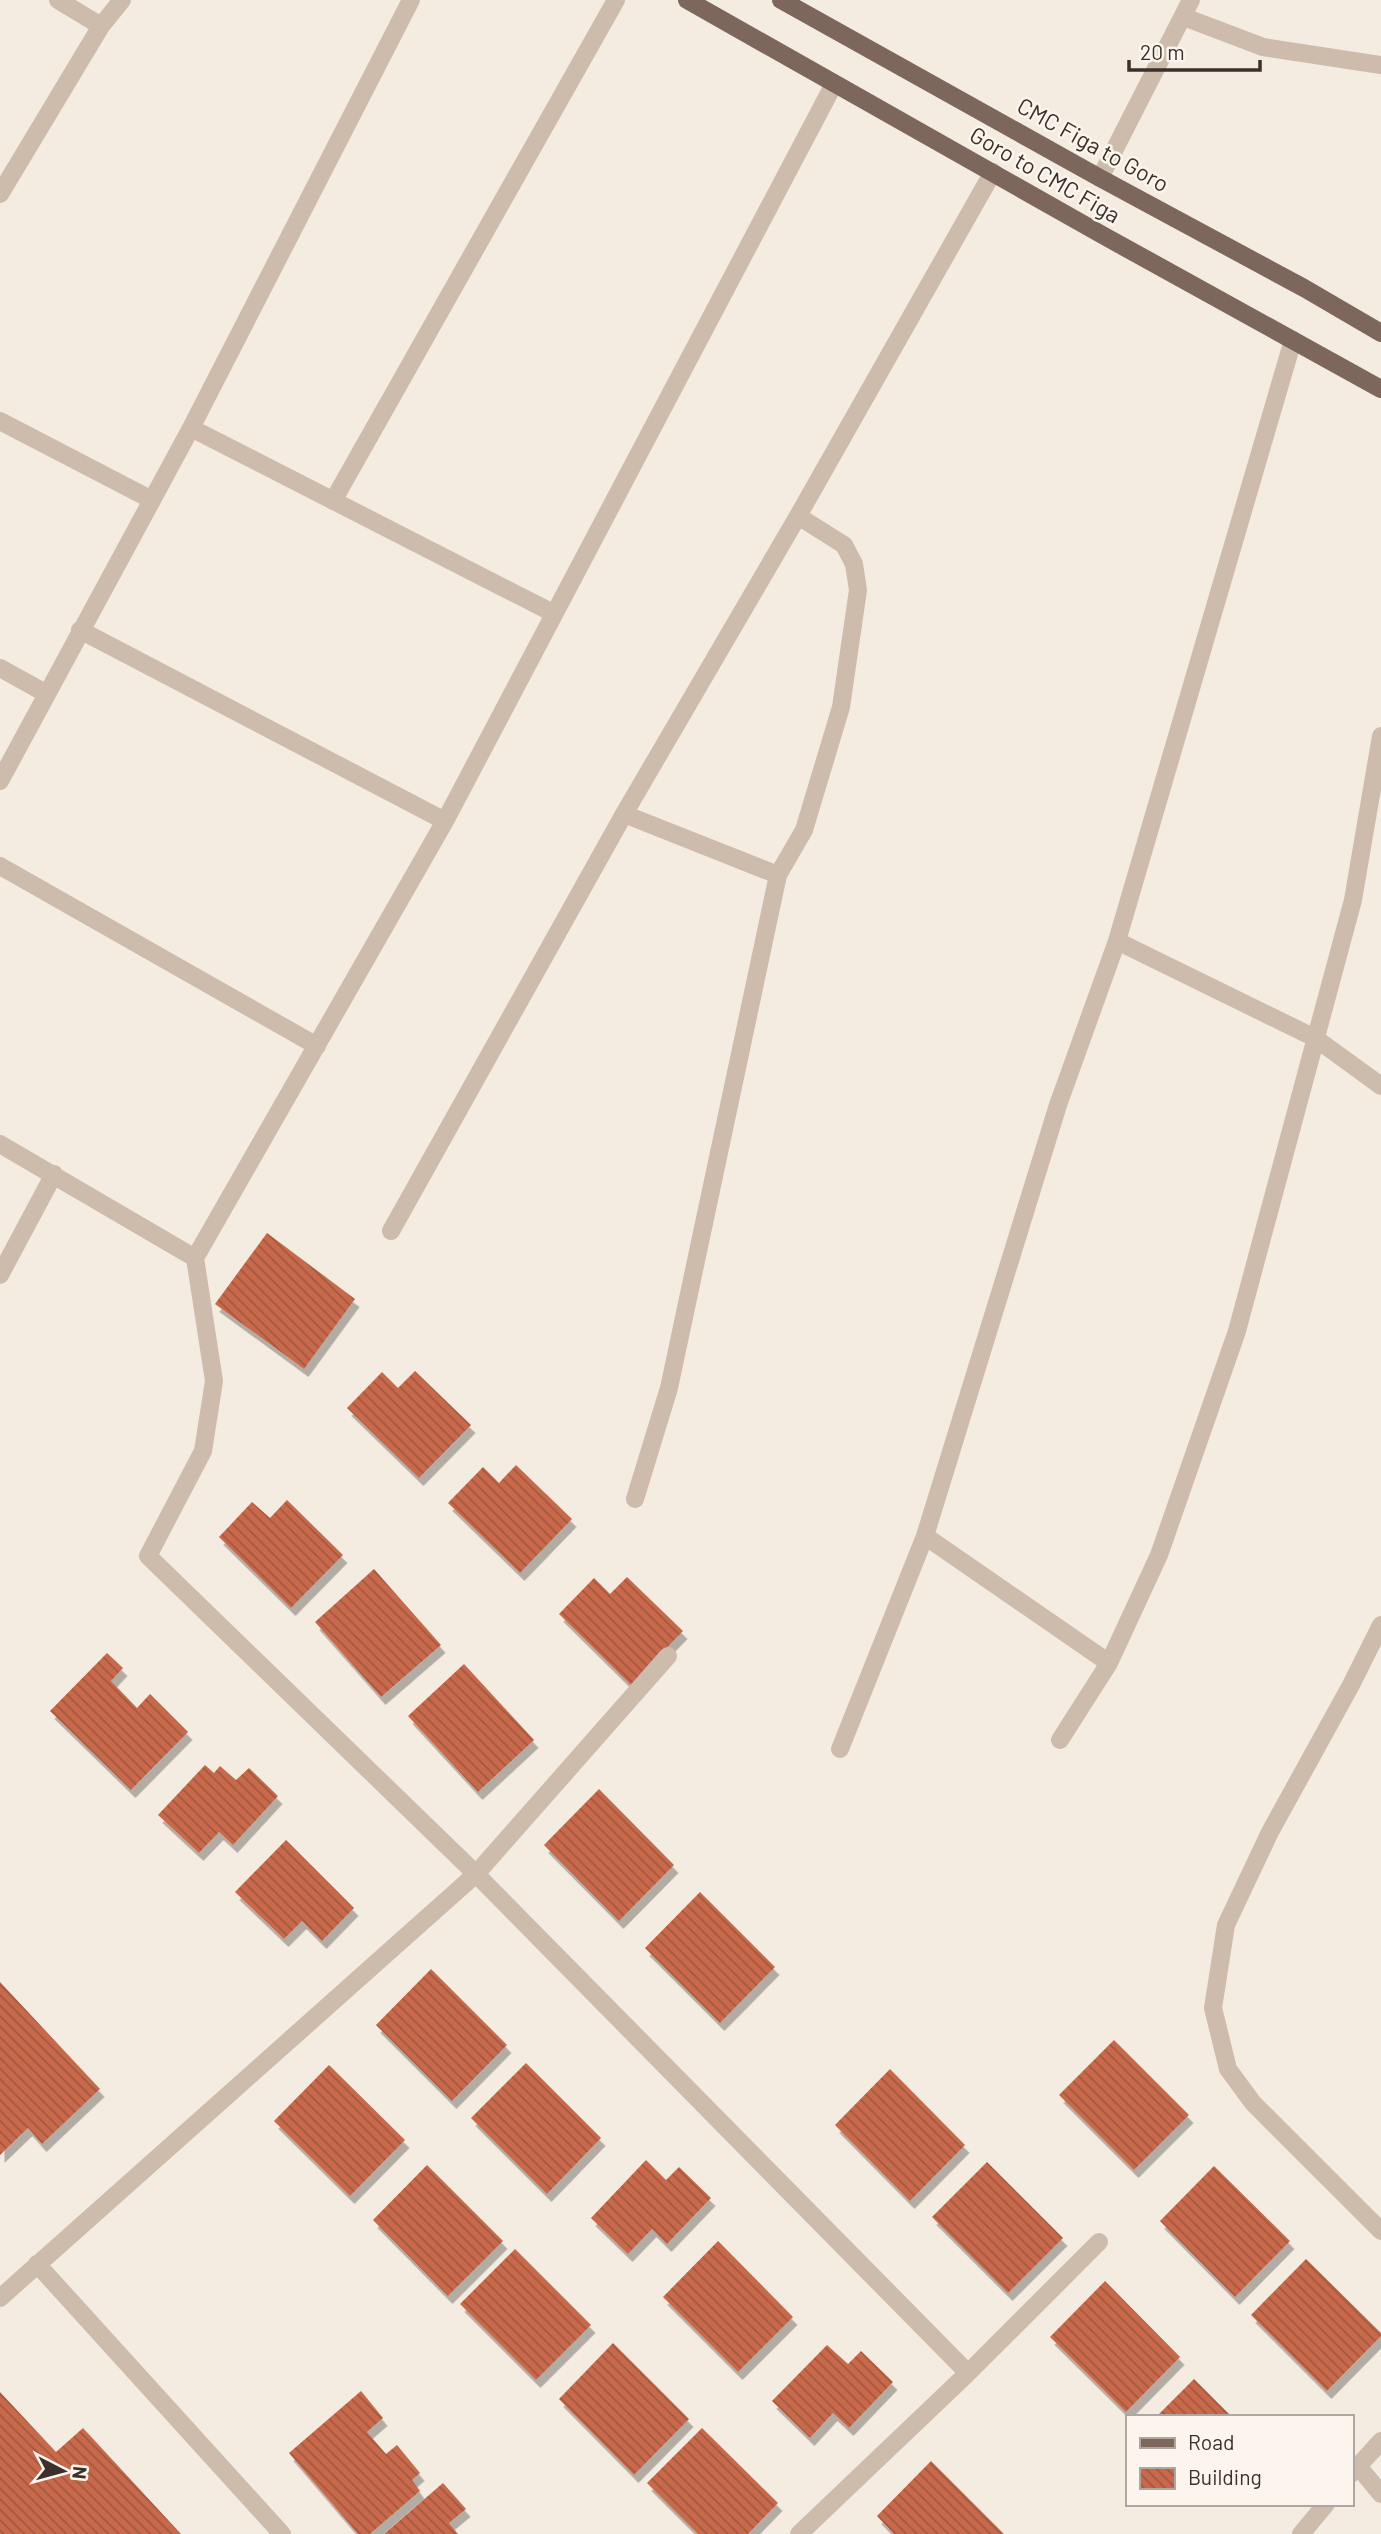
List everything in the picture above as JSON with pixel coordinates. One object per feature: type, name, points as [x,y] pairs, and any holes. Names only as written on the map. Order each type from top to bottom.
[{"type":"main road","name":"Goro to CMC Figa","points":[[687,0],[1381,389]]},
{"type":"main road","name":"CMC Figa to Goro","points":[[781,0],[1304,288],[1381,334]]},
{"type":"street","points":[[58,0],[101,26]]},
{"type":"street","points":[[0,194],[101,26],[122,0]]},
{"type":"street","points":[[0,781],[191,428],[411,0]]},
{"type":"street","points":[[334,501],[616,0]]},
{"type":"street","points":[[1100,178],[1191,0]]},
{"type":"street","points":[[1184,17],[1263,47],[1381,65]]},
{"type":"street","points":[[834,84],[444,821],[195,1258],[214,1381],[203,1451],[148,1556],[476,1874],[968,2373]]},
{"type":"street","points":[[391,1231],[624,814],[798,516],[993,172]]},
{"type":"street","points":[[840,1749],[926,1536],[1058,1105],[1117,941],[1293,340]]},
{"type":"street","points":[[0,421],[152,500]]},
{"type":"street","points":[[191,428],[553,613]]},
{"type":"street","points":[[635,1499],[669,1388],[778,875],[804,830],[841,707],[858,590],[854,564],[844,545],[798,516]]},
{"type":"street","points":[[80,630],[444,821]]},
{"type":"street","points":[[0,668],[47,694]]},
{"type":"street","points":[[1060,1740],[1109,1663],[1159,1555],[1237,1331],[1353,900],[1381,736]]},
{"type":"street","points":[[624,814],[778,875]]},
{"type":"street","points":[[0,866],[317,1046]]},
{"type":"street","points":[[1117,941],[1315,1038],[1381,1086]]},
{"type":"street","points":[[0,1144],[195,1258]]},
{"type":"street","points":[[0,1275],[54,1174]]},
{"type":"street","points":[[926,1536],[1109,1663]]},
{"type":"street","points":[[1381,1625],[1270,1832],[1226,1925],[1213,2008],[1228,2069],[1247,2095],[1381,2231]]},
{"type":"street","points":[[0,2298],[476,1874],[668,1656]]},
{"type":"street","points":[[799,2534],[968,2373],[1099,2242]]},
{"type":"street","points":[[37,2264],[282,2534]]},
{"type":"street","points":[[1381,2441],[1355,2470],[1381,2494]]},
{"type":"street","points":[[1301,2534],[1324,2506]]},
{"type":"building","points":[[267,1233],[355,1299],[304,1369],[215,1304]]},
{"type":"building","points":[[415,1371],[471,1425],[419,1478],[347,1408],[382,1372],[398,1388]]},
{"type":"building","points":[[516,1465],[572,1519],[520,1573],[448,1503],[483,1467],[499,1483]]},
{"type":"building","points":[[287,1500],[343,1555],[291,1608],[219,1537],[252,1502],[270,1518]]},
{"type":"building","points":[[374,1569],[441,1645],[381,1697],[315,1622]]},
{"type":"building","points":[[627,1577],[683,1631],[631,1685],[559,1614],[594,1578],[610,1594]]},
{"type":"building","points":[[107,1653],[123,1668],[111,1681],[137,1708],[150,1694],[188,1732],[131,1790],[50,1711]]},
{"type":"building","points":[[464,1664],[534,1740],[478,1792],[408,1716]]},
{"type":"building","points":[[205,1765],[214,1773],[220,1766],[236,1780],[249,1768],[278,1796],[233,1845],[219,1832],[199,1853],[158,1815]]},
{"type":"building","points":[[599,1789],[674,1865],[619,1921],[544,1845]]},
{"type":"building","points":[[286,1840],[354,1908],[322,1941],[302,1921],[284,1939],[235,1892]]},
{"type":"building","points":[[700,1892],[775,1967],[720,2023],[645,1948]]},
{"type":"building","points":[[431,1969],[507,2045],[452,2101],[376,2025]]},
{"type":"building","points":[[0,1982],[100,2089],[42,2144],[28,2128],[0,2155]]},
{"type":"building","points":[[1114,2040],[1189,2115],[1134,2170],[1059,2095]]},
{"type":"building","points":[[526,2063],[601,2138],[547,2194],[471,2118]]},
{"type":"building","points":[[329,2065],[405,2140],[350,2196],[274,2121]]},
{"type":"building","points":[[890,2069],[965,2145],[910,2201],[835,2125]]},
{"type":"building","points":[[646,2160],[666,2180],[679,2167],[711,2198],[667,2244],[652,2229],[628,2254],[591,2218]]},
{"type":"building","points":[[987,2162],[1063,2238],[1008,2293],[932,2217]]},
{"type":"building","points":[[427,2165],[503,2241],[448,2296],[373,2220]]},
{"type":"building","points":[[1214,2166],[1290,2241],[1235,2297],[1160,2221]]},
{"type":"building","points":[[718,2241],[793,2317],[738,2372],[663,2297]]},
{"type":"building","points":[[515,2249],[591,2325],[536,2380],[460,2304]]},
{"type":"building","points":[[1306,2259],[1381,2333],[1327,2391],[1251,2315]]},
{"type":"building","points":[[1105,2281],[1180,2357],[1126,2412],[1050,2337]]},
{"type":"building","points":[[613,2343],[689,2419],[634,2475],[559,2399]]},
{"type":"building","points":[[827,2345],[848,2364],[861,2351],[893,2382],[849,2428],[833,2413],[810,2438],[772,2401]]},
{"type":"building","points":[[1194,2379],[1230,2415],[1158,2415]]},
{"type":"building","points":[[361,2391],[383,2418],[367,2432],[386,2454],[397,2445],[420,2473],[412,2480],[420,2491],[370,2534],[358,2534],[289,2453]]},
{"type":"building","points":[[0,2392],[56,2452],[83,2428],[181,2534],[0,2534]]},
{"type":"building","points":[[702,2428],[778,2503],[748,2534],[698,2534],[647,2483]]},
{"type":"building","points":[[931,2461],[1004,2534],[894,2534],[877,2516]]},
{"type":"building","points":[[443,2483],[466,2509],[449,2523],[458,2534],[384,2534]]}]
